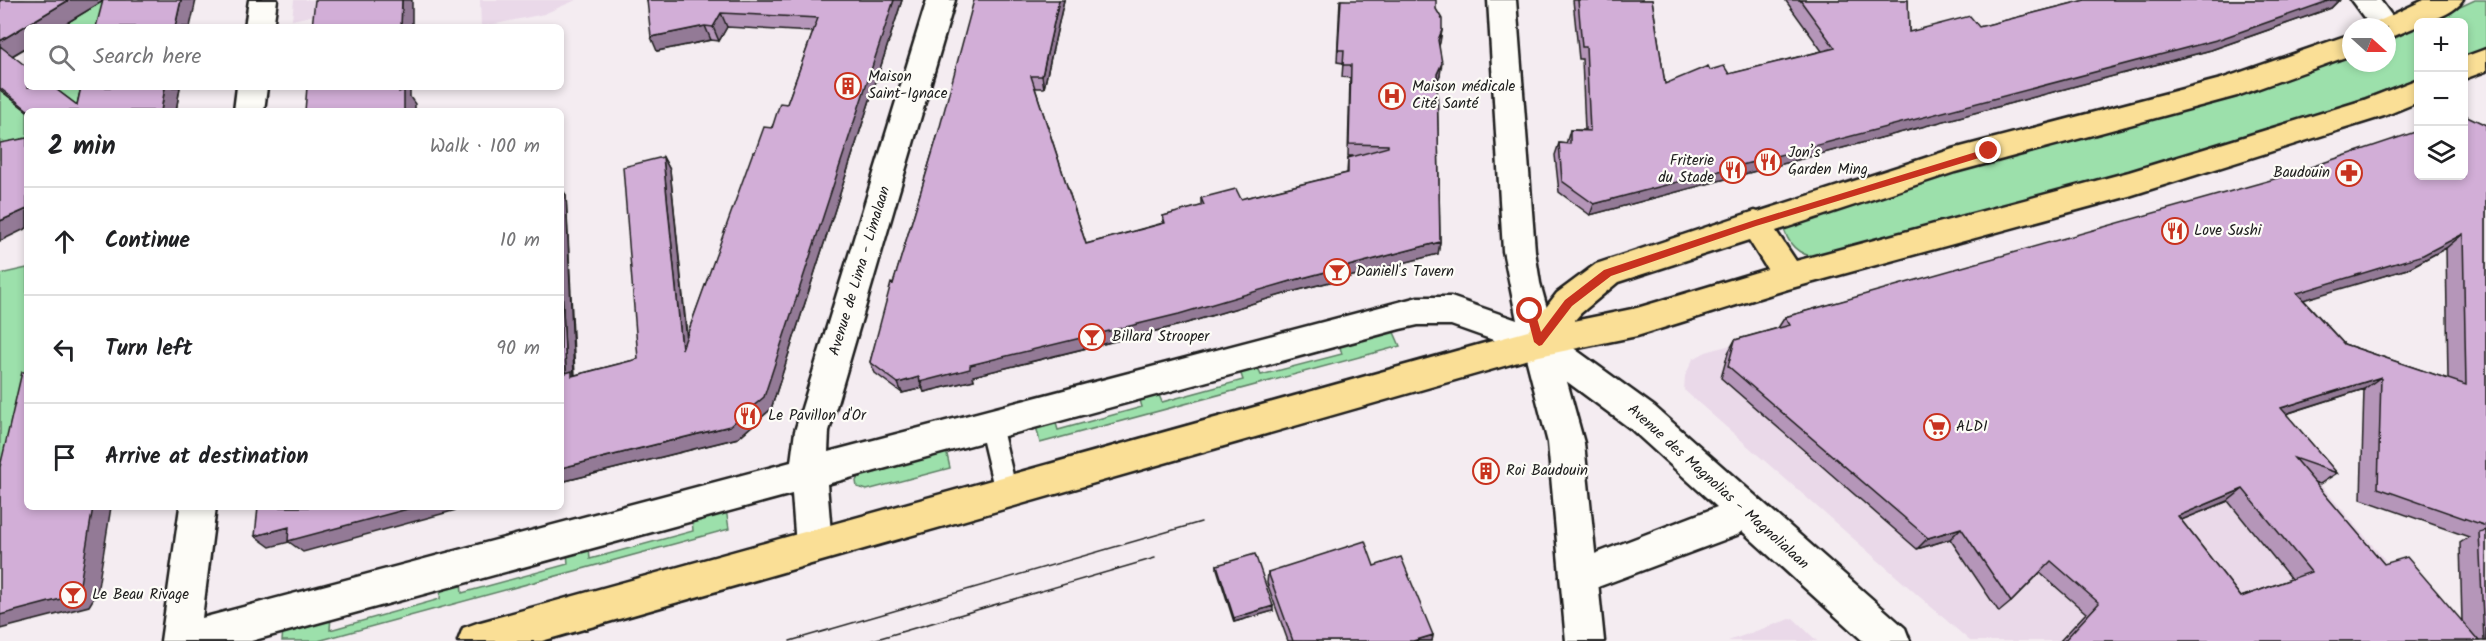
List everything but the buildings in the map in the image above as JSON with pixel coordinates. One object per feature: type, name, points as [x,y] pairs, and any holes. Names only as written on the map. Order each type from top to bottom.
[{"type":"main road","points":[[2396,24],[2449,0]]},
{"type":"main road","points":[[1539,342],[1569,303],[1607,273],[1953,160],[2244,83],[2342,47]]},
{"type":"main road","points":[[2468,67],[2486,59]]},
{"type":"main road","points":[[477,641],[1539,342],[1637,322],[1788,276],[2129,184],[2374,108],[2414,93]]},
{"type":"main road","points":[[1755,223],[1788,276]]},
{"type":"street","points":[[260,24],[263,0]]},
{"type":"street","name":"Avenue de Lima - Limalaan","points":[[814,546],[808,474],[812,431],[941,0]]},
{"type":"street","points":[[1502,0],[1519,251],[1524,283],[1566,443],[1585,641]]},
{"type":"street","points":[[2365,0],[2379,18]]},
{"type":"street","points":[[249,108],[252,90]]},
{"type":"street","name":"Avenue des Magnolias - Magnolialaan","points":[[182,641],[1418,311],[1437,310],[1463,314],[1539,342],[1643,418],[1891,641]]},
{"type":"street","points":[[1579,577],[1724,523],[1744,508]]},
{"type":"street","points":[[182,641],[198,510]]},
{"type":"lane","points":[[990,425],[1006,492]]},
{"type":"shaded area","points":[[294,0],[386,0],[292,20]]},
{"type":"shaded area","points":[[480,0],[576,0],[544,14],[496,24],[481,24]]},
{"type":"shaded area","points":[[1978,274],[2213,505],[2310,472],[2451,637],[2460,641],[1970,641],[1684,390],[1685,376],[1693,359],[1706,352]]},
{"type":"shaded area","points":[[1793,618],[1817,641],[1728,641]]},
{"type":"green space","points":[[126,0],[124,24],[65,24],[85,12],[71,1]]},
{"type":"green space","points":[[2475,0],[2486,0],[2486,47],[2468,56],[2468,18],[2437,18]]},
{"type":"green space","points":[[2414,29],[2414,79],[2304,120],[2185,157],[1816,257],[1804,254],[1794,247],[1783,225],[1788,219],[2267,86],[2342,58],[2342,72],[2396,72],[2396,38]]},
{"type":"green space","points":[[0,90],[24,108],[24,155],[0,159]]},
{"type":"green space","points":[[47,90],[115,90],[112,108],[26,108]]},
{"type":"green space","points":[[24,269],[24,443],[0,503],[0,274]]},
{"type":"green space","points":[[1393,330],[1400,346],[1040,443],[1036,426],[1055,420],[1058,430],[1142,407],[1139,397],[1158,393],[1162,402],[1243,380],[1240,371],[1257,366],[1261,375],[1342,354],[1339,344]]},
{"type":"green space","points":[[946,450],[950,468],[867,490],[857,487],[856,481],[859,475]]},
{"type":"green space","points":[[726,509],[729,529],[318,641],[282,641],[283,629],[331,616],[330,630],[440,599],[441,586],[461,581],[462,593],[568,564],[567,552],[589,546],[590,559],[693,531],[692,519]]},
{"type":"tram line","points":[[790,641],[1201,522]]},
{"type":"tram line","points":[[870,641],[1155,558]]},
{"type":"place","name":"Maison Saint-Ignace","points":[[848,86]]},
{"type":"place","name":"Maison médicale Cité Santé","points":[[1392,96]]},
{"type":"place","name":"Jon’s Garden Ming","points":[[1768,162]]},
{"type":"place","name":"Friterie du Stade","points":[[1733,170]]},
{"type":"place","name":"Baudouin","points":[[2349,173]]},
{"type":"place","name":"Love Sushi","points":[[2175,231]]},
{"type":"place","name":"Daniell's Tavern","points":[[1337,272]]},
{"type":"place","name":"Billard Strooper","points":[[1092,337]]},
{"type":"place","name":"Le Pavillon d'Or","points":[[748,416]]},
{"type":"place","name":"ALDI","points":[[1937,427]]},
{"type":"place","name":"Roi Baudouin","points":[[1486,471]]},
{"type":"place","name":"Le Beau Rivage","points":[[73,595]]},
{"type":"route","points":[[1530,311],[1539,342],[1569,303],[1607,273],[1755,223],[1953,160],[1989,151]]}]
